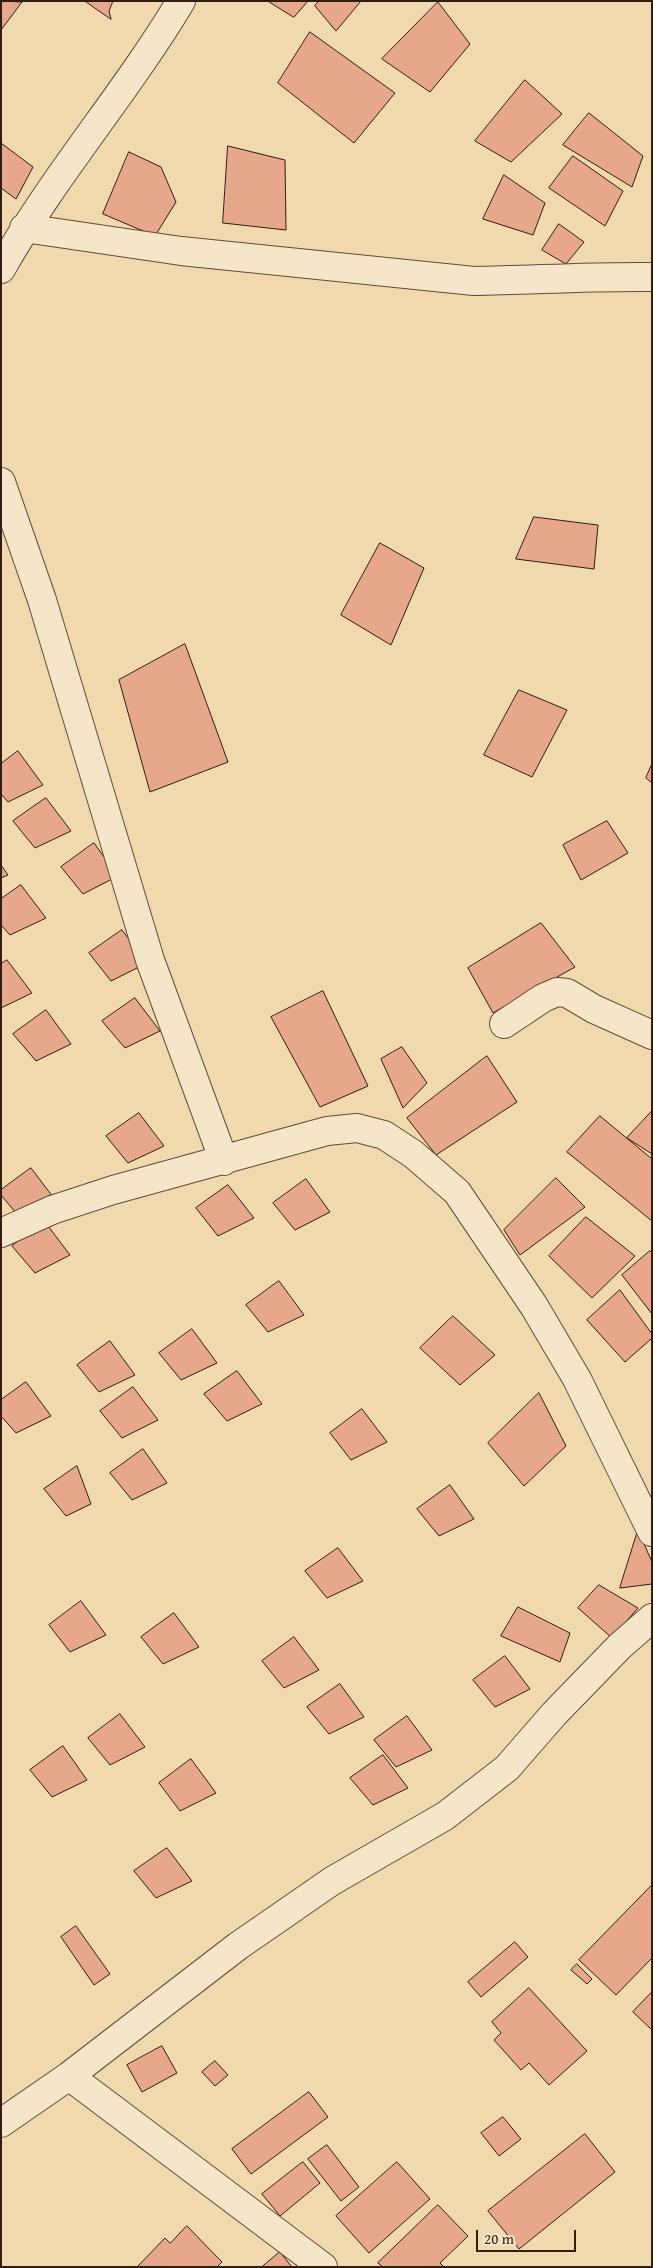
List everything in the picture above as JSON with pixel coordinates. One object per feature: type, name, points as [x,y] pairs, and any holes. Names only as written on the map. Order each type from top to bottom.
[{"type":"street","points":[[1,268],[24,228],[72,163],[181,1]]},
{"type":"street","points":[[24,228],[180,251],[474,281],[592,276],[652,277]]},
{"type":"street","points":[[1,482],[42,600],[150,960],[224,1160]]},
{"type":"street","points":[[504,1024],[543,998],[557,992],[567,993],[594,1009],[652,1035]]},
{"type":"street","points":[[1,1233],[52,1210],[114,1190],[326,1131],[357,1128],[384,1135],[413,1154],[457,1192],[534,1306],[577,1379],[652,1532]]},
{"type":"street","points":[[1,2124],[69,2076],[238,1946],[332,1881],[445,1816],[507,1768],[554,1714],[619,1647],[652,1618]]},
{"type":"street","points":[[69,2076],[323,2267]]},
{"type":"building","points":[[1,1],[22,2],[1,30]]},
{"type":"building","points":[[85,1],[113,1],[109,11],[111,19]]},
{"type":"building","points":[[268,1],[308,1],[294,17]]},
{"type":"building","points":[[319,1],[361,1],[336,31],[315,6]]},
{"type":"building","points":[[438,2],[470,44],[430,92],[382,59]]},
{"type":"building","points":[[310,32],[395,93],[354,143],[278,83]]},
{"type":"building","points":[[525,80],[562,114],[511,162],[475,141]]},
{"type":"building","points":[[589,113],[643,156],[632,187],[563,145]]},
{"type":"building","points":[[1,143],[33,167],[16,199],[1,188]]},
{"type":"building","points":[[228,146],[285,160],[286,230],[223,223]]},
{"type":"building","points":[[129,152],[161,167],[176,202],[155,236],[103,214]]},
{"type":"building","points":[[573,156],[623,191],[605,226],[549,188]]},
{"type":"building","points":[[504,175],[545,203],[533,235],[483,219]]},
{"type":"building","points":[[559,224],[584,242],[566,264],[542,250]]},
{"type":"building","points":[[534,517],[598,525],[594,569],[516,559]]},
{"type":"building","points":[[380,543],[424,568],[391,645],[341,615]]},
{"type":"building","points":[[185,644],[228,762],[150,792],[119,680]]},
{"type":"building","points":[[519,690],[567,710],[532,777],[484,755]]},
{"type":"building","points":[[18,751],[43,785],[8,802],[1,794],[1,764]]},
{"type":"building","points":[[652,764],[652,783],[646,778]]},
{"type":"building","points":[[46,798],[71,831],[35,848],[13,821]]},
{"type":"building","points":[[607,821],[628,853],[581,880],[563,845]]},
{"type":"building","points":[[94,843],[118,876],[83,894],[61,867]]},
{"type":"building","points":[[1,865],[8,875],[1,878]]},
{"type":"building","points":[[21,885],[46,918],[10,935],[1,925],[1,899]]},
{"type":"building","points":[[541,923],[575,967],[493,1013],[468,968]]},
{"type":"building","points":[[122,930],[147,963],[111,981],[89,953]]},
{"type":"building","points":[[7,960],[32,993],[1,1008],[1,964]]},
{"type":"building","points":[[323,991],[368,1086],[320,1107],[271,1017]]},
{"type":"building","points":[[135,998],[160,1031],[125,1048],[102,1021]]},
{"type":"building","points":[[46,1010],[71,1044],[36,1061],[13,1034]]},
{"type":"building","points":[[402,1047],[427,1083],[403,1108],[381,1059]]},
{"type":"building","points":[[487,1056],[517,1102],[436,1155],[407,1118]]},
{"type":"building","points":[[652,1111],[652,1154],[627,1138]]},
{"type":"building","points":[[139,1113],[164,1146],[128,1163],[106,1136]]},
{"type":"building","points":[[600,1116],[652,1159],[652,1221],[567,1152]]},
{"type":"building","points":[[31,1168],[56,1201],[21,1219],[1,1195],[1,1190]]},
{"type":"building","points":[[556,1178],[585,1207],[520,1255],[504,1230]]},
{"type":"building","points":[[306,1179],[330,1212],[295,1230],[273,1203]]},
{"type":"building","points":[[228,1185],[254,1218],[218,1236],[196,1208]]},
{"type":"building","points":[[586,1217],[635,1256],[592,1298],[549,1256]]},
{"type":"building","points":[[45,1222],[70,1255],[35,1273],[12,1246]]},
{"type":"building","points":[[650,1251],[652,1253],[652,1314],[622,1275]]},
{"type":"building","points":[[279,1281],[304,1315],[268,1332],[246,1305]]},
{"type":"building","points":[[620,1290],[652,1334],[652,1338],[625,1362],[587,1320]]},
{"type":"building","points":[[453,1316],[495,1355],[460,1385],[420,1348]]},
{"type":"building","points":[[192,1329],[217,1363],[181,1380],[159,1353]]},
{"type":"building","points":[[110,1341],[135,1375],[99,1392],[77,1365]]},
{"type":"building","points":[[237,1371],[262,1404],[227,1421],[204,1394]]},
{"type":"building","points":[[26,1382],[51,1416],[16,1433],[1,1416],[1,1400]]},
{"type":"building","points":[[133,1387],[158,1420],[122,1438],[100,1411]]},
{"type":"building","points":[[539,1393],[566,1446],[524,1486],[488,1443]]},
{"type":"building","points":[[362,1409],[387,1442],[351,1460],[330,1433]]},
{"type":"building","points":[[143,1449],[167,1483],[132,1500],[110,1473]]},
{"type":"building","points":[[77,1466],[91,1504],[66,1516],[44,1489]]},
{"type":"building","points":[[450,1485],[474,1519],[439,1536],[417,1509]]},
{"type":"building","points":[[638,1530],[652,1562],[652,1584],[620,1588]]},
{"type":"building","points":[[338,1548],[363,1581],[327,1598],[305,1571]]},
{"type":"building","points":[[599,1585],[638,1608],[612,1638],[578,1608]]},
{"type":"building","points":[[81,1601],[106,1635],[70,1652],[49,1625]]},
{"type":"building","points":[[518,1607],[570,1633],[560,1662],[501,1636]]},
{"type":"building","points":[[174,1613],[199,1647],[163,1664],[141,1637]]},
{"type":"building","points":[[294,1637],[319,1670],[284,1688],[262,1661]]},
{"type":"building","points":[[505,1656],[530,1689],[495,1707],[473,1680]]},
{"type":"building","points":[[340,1684],[364,1717],[329,1734],[307,1707]]},
{"type":"building","points":[[120,1714],[145,1747],[110,1765],[88,1738]]},
{"type":"building","points":[[407,1716],[432,1750],[396,1767],[374,1740]]},
{"type":"building","points":[[63,1746],[87,1780],[52,1797],[30,1770]]},
{"type":"building","points":[[383,1755],[408,1788],[373,1805],[350,1778]]},
{"type":"building","points":[[191,1759],[216,1793],[180,1811],[159,1783]]},
{"type":"building","points":[[167,1848],[192,1881],[156,1898],[134,1871]]},
{"type":"building","points":[[652,1885],[652,1958],[616,1995],[579,1960]]},
{"type":"building","points":[[76,1926],[110,1974],[94,1985],[61,1937]]},
{"type":"building","points":[[515,1942],[528,1957],[481,1997],[468,1982]]},
{"type":"building","points":[[577,1964],[592,1979],[587,1984],[571,1970]]},
{"type":"building","points":[[529,1988],[587,2051],[549,2085],[529,2063],[521,2070],[494,2040],[501,2033],[492,2022]]},
{"type":"building","points":[[652,1992],[652,2030],[633,2012]]},
{"type":"building","points":[[162,2046],[177,2073],[142,2092],[127,2065]]},
{"type":"building","points":[[215,2061],[228,2075],[215,2086],[202,2072]]},
{"type":"building","points":[[309,2092],[328,2117],[251,2174],[232,2149]]},
{"type":"building","points":[[503,2117],[521,2139],[499,2156],[481,2133]]},
{"type":"building","points":[[585,2134],[615,2172],[519,2249],[488,2211]]},
{"type":"building","points":[[327,2145],[359,2187],[341,2201],[308,2159]]},
{"type":"building","points":[[303,2162],[320,2183],[280,2216],[262,2194]]},
{"type":"building","points":[[397,2162],[430,2199],[369,2253],[336,2216]]},
{"type":"building","points":[[438,2205],[468,2236],[440,2263],[444,2267],[383,2267],[378,2263]]},
{"type":"building","points":[[187,2226],[222,2262],[217,2267],[137,2267],[165,2238],[170,2243]]},
{"type":"building","points":[[280,2252],[292,2267],[262,2267]]}]
